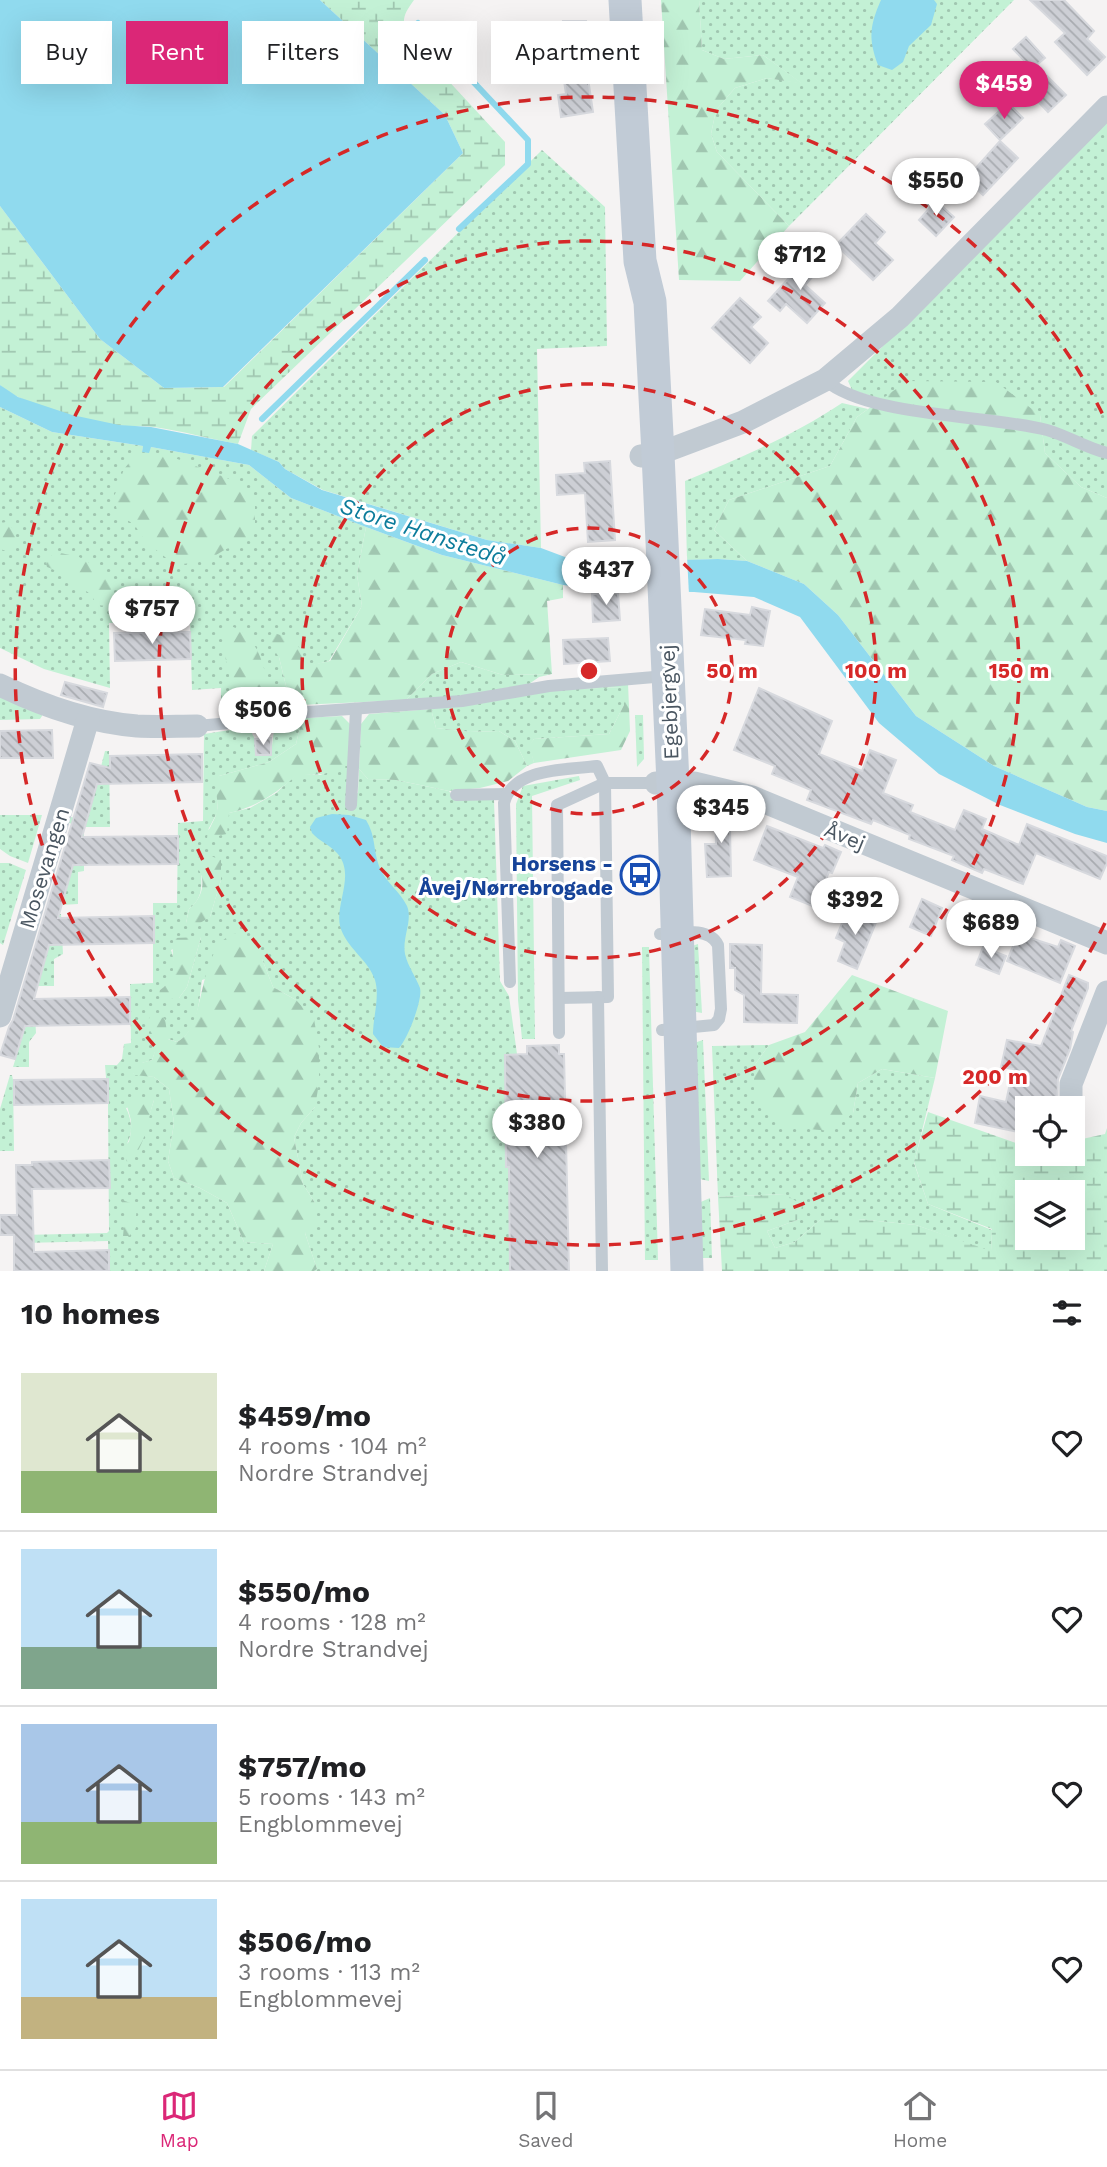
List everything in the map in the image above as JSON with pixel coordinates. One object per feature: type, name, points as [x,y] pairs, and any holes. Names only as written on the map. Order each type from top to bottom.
[{"type":"street","name":"Egebjergvej","points":[[625,0],[639,261],[650,302],[650,455],[671,1030],[687,1271]]},
{"type":"street","points":[[650,455],[743,422],[825,380],[900,317],[1107,107]]},
{"type":"street","points":[[0,685],[48,706],[88,719],[138,726],[197,726]]},
{"type":"street","name":"Mosevangen","points":[[0,1016],[88,719]]},
{"type":"street","name":"Åvej","points":[[664,783],[694,783],[752,797],[1107,943]]},
{"type":"street","points":[[1072,1096],[1072,1084],[1107,992]]},
{"type":"street","name":"Egebjergvej","points":[[669,1271],[671,1030]]},
{"type":"lane","points":[[825,380],[858,398],[1047,430],[1107,453]]},
{"type":"lane","points":[[197,726],[252,721],[294,713],[462,701],[549,686],[659,676]]},
{"type":"lane","points":[[351,805],[356,710]]},
{"type":"lane","points":[[510,982],[504,803],[506,794],[516,783],[531,776],[597,766],[606,783],[608,997],[559,998]]},
{"type":"lane","points":[[559,1033],[557,805],[606,783],[664,783]]},
{"type":"lane","points":[[456,795],[506,794]]},
{"type":"lane","points":[[597,997],[602,1271]]},
{"type":"green space","points":[[320,0],[414,0],[404,21],[378,21],[378,53],[364,40],[364,21],[343,21]]},
{"type":"green space","points":[[661,0],[699,0],[702,50],[724,59],[763,55],[803,84],[767,78],[735,88],[716,110],[711,134],[717,152],[789,226],[740,281],[679,280]]},
{"type":"green space","points":[[699,0],[1014,0],[789,226],[717,152],[711,134],[716,110],[735,88],[767,78],[801,83],[763,55],[724,59],[702,50]]},
{"type":"green space","points":[[411,84],[451,84],[505,142],[505,165],[251,409],[238,444],[149,426],[116,425],[72,415],[22,399],[0,385],[0,206],[100,339],[164,388],[224,387],[463,153],[445,115]]},
{"type":"green space","points":[[1107,122],[1107,498],[1081,487],[1045,453],[1040,415],[881,399],[852,390],[848,381]]},
{"type":"green space","points":[[542,150],[605,207],[607,346],[537,349],[541,548],[487,540],[323,490],[285,469],[279,462],[251,450],[252,436]]},
{"type":"green space","points":[[907,381],[996,382],[1040,415],[1045,453],[1081,487],[1107,498],[1107,811],[1087,807],[994,766],[916,716],[838,615],[804,584],[747,561],[714,530],[729,500],[830,466],[857,417]]},
{"type":"green space","points":[[842,403],[868,409],[857,417],[830,466],[729,500],[714,530],[747,561],[687,560],[685,481],[785,436]]},
{"type":"green space","points":[[0,407],[52,432],[143,446],[142,452],[151,447],[249,465],[291,498],[366,527],[357,575],[362,606],[329,661],[306,667],[279,657],[286,686],[294,693],[299,705],[266,708],[221,718],[221,688],[192,690],[190,622],[109,623],[110,688],[44,669],[0,648]]},
{"type":"green space","points":[[147,454],[167,455],[237,482],[255,500],[255,523],[244,543],[226,549],[206,561],[175,565],[145,541],[134,524],[118,515],[114,497],[124,469],[134,457]]},
{"type":"green space","points":[[7,522],[16,532],[14,545],[9,552],[0,549],[0,523]]},
{"type":"green space","points":[[366,527],[442,555],[563,585],[563,598],[547,601],[552,674],[503,675],[461,662],[432,674],[406,700],[299,705],[294,693],[286,686],[279,657],[265,638],[274,633],[296,640],[306,666],[330,661],[362,606],[357,575]]},
{"type":"green space","points":[[56,552],[79,557],[111,575],[112,602],[107,606],[97,605],[88,592],[47,567],[45,560]]},
{"type":"green space","points":[[227,625],[247,636],[259,655],[272,700],[266,708],[247,713],[239,710],[225,655],[224,633]]},
{"type":"green space","points":[[461,662],[503,675],[552,674],[539,677],[529,684],[460,696],[406,700],[432,674]]},
{"type":"green space","points":[[628,683],[630,731],[621,750],[534,763],[529,745],[534,739],[609,734],[624,705],[623,687],[551,690]]},
{"type":"green space","points":[[624,687],[624,705],[609,734],[534,739],[530,745],[534,763],[527,766],[515,741],[499,731],[470,732],[436,728],[431,709],[551,690]]},
{"type":"green space","points":[[0,694],[42,711],[42,716],[40,719],[0,720]]},
{"type":"green space","points":[[431,709],[436,728],[470,732],[499,731],[515,741],[527,766],[508,781],[480,788],[449,791],[396,780],[368,779],[359,769],[361,724],[369,714]]},
{"type":"green space","points":[[635,715],[643,715],[644,759],[637,767]]},
{"type":"green space","points":[[342,716],[350,724],[348,765],[329,773],[297,775],[266,799],[229,813],[227,834],[207,838],[217,811],[216,786],[219,776],[269,762],[296,744],[302,718]]},
{"type":"green space","points":[[302,718],[296,744],[269,762],[219,776],[217,813],[208,830],[229,813],[250,808],[276,793],[297,774],[320,775],[348,765],[346,792],[358,793],[359,769],[368,779],[396,780],[449,791],[455,800],[494,800],[500,981],[509,996],[517,1054],[505,1055],[506,1166],[512,1167],[509,1175],[510,1271],[314,1271],[317,1269],[305,1233],[315,1203],[303,1184],[294,1137],[301,1123],[315,1107],[296,1000],[273,987],[262,959],[202,980],[196,1015],[189,1031],[177,1042],[154,1034],[156,1049],[152,1060],[142,1063],[133,1074],[154,1077],[169,1089],[174,1123],[168,1161],[174,1178],[227,1203],[244,1242],[273,1244],[264,1271],[109,1271],[108,1241],[22,1243],[22,1235],[109,1231],[105,1065],[117,1065],[122,1059],[124,1044],[131,1043],[130,984],[153,983],[153,903],[177,903],[178,823],[203,821],[204,734],[237,729],[250,730],[255,739],[256,755],[271,755],[275,721]],"holes":[[[201,872],[221,880],[210,917],[186,923],[189,909],[200,893]],[[201,937],[187,987],[179,998],[160,990],[174,973],[171,950]],[[154,1100],[149,1116],[127,1144],[131,1126],[126,1108]]]},
{"type":"green space","points":[[105,751],[109,751],[110,827],[82,827],[69,823],[71,817],[87,821]]},
{"type":"green space","points":[[579,776],[580,780],[532,796],[535,1039],[522,1039],[518,1000],[516,804],[523,786]]},
{"type":"green space","points":[[0,815],[42,815],[28,863],[0,849]]},
{"type":"green space","points":[[82,833],[84,871],[78,872],[78,904],[61,905]]},
{"type":"green space","points":[[199,855],[221,860],[221,880],[210,917],[200,923],[186,923],[189,909],[202,889],[202,877],[196,866]]},
{"type":"green space","points":[[0,863],[9,863],[26,870],[3,945],[0,943]]},
{"type":"green space","points":[[59,914],[63,954],[54,959],[54,986],[37,986]]},
{"type":"green space","points":[[233,933],[245,934],[262,959],[273,987],[296,1000],[314,1019],[319,1048],[319,1083],[315,1107],[301,1123],[294,1137],[303,1184],[315,1203],[317,1223],[305,1233],[317,1269],[314,1271],[264,1271],[273,1244],[244,1242],[227,1203],[174,1178],[168,1161],[174,1123],[169,1089],[154,1077],[133,1075],[134,1065],[152,1060],[154,1055],[154,1039],[147,1027],[151,1011],[165,1019],[168,1039],[177,1042],[187,1033],[194,1021],[212,956],[221,943]]},
{"type":"green space","points":[[201,937],[187,987],[179,998],[163,1000],[159,995],[160,990],[167,984],[173,972],[174,938]]},
{"type":"green space","points":[[698,944],[702,1013],[691,1011],[689,947]]},
{"type":"green space","points":[[642,947],[649,947],[658,1260],[645,1260]]},
{"type":"green space","points":[[852,975],[948,1011],[935,1078],[882,1069],[858,1083],[853,1113],[831,1131],[786,1127],[754,1096],[754,1066],[769,1045],[805,1032]]},
{"type":"green space","points":[[34,999],[36,1033],[29,1042],[29,1067],[13,1067]]},
{"type":"green space","points":[[703,1040],[709,1181],[695,1178],[691,1044]]},
{"type":"green space","points":[[769,1045],[754,1066],[853,1113],[858,1083],[882,1069],[935,1078],[914,1163],[928,1204],[992,1230],[991,1252],[916,1225],[858,1219],[821,1219],[795,1242],[775,1248],[767,1231],[800,1219],[785,1194],[718,1197],[712,1046]]},
{"type":"green space","points":[[10,1075],[13,1080],[14,1151],[0,1151],[0,1109]]},
{"type":"green space","points":[[127,1100],[154,1100],[143,1140],[130,1162],[126,1161],[131,1127]]},
{"type":"green space","points":[[928,1112],[1015,1143],[1015,1166],[1085,1166],[1085,1138],[1105,1134],[1107,1128],[1107,1271],[722,1271],[718,1197],[785,1194],[802,1205],[800,1219],[767,1231],[775,1248],[795,1242],[821,1219],[858,1219],[916,1225],[991,1251],[992,1229],[928,1204],[914,1162]]},
{"type":"green space","points":[[710,1198],[712,1258],[698,1258],[696,1204]]},
{"type":"green space","points":[[122,1200],[136,1205],[137,1210],[136,1228],[129,1236],[123,1236],[124,1226],[128,1222]]},
{"type":"water","points":[[0,0],[320,0],[343,21],[242,21],[242,84],[364,84],[364,40],[378,53],[378,84],[411,84],[445,115],[463,153],[223,387],[164,388],[100,339],[0,206]]},
{"type":"water","points":[[881,0],[934,0],[937,4],[931,25],[909,46],[903,62],[892,70],[878,65],[873,47],[874,17]]},
{"type":"water","name":"Store Hanstedå","points":[[0,385],[18,397],[72,415],[238,444],[279,462],[285,469],[322,490],[487,540],[541,548],[573,560],[747,561],[804,584],[838,615],[916,716],[994,766],[1087,807],[1107,811],[1107,843],[1075,834],[1000,805],[939,774],[879,723],[800,617],[754,597],[694,592],[616,591],[563,585],[442,555],[291,498],[249,465],[151,447],[149,453],[142,452],[143,446],[52,432],[0,407]]},
{"type":"water","points":[[332,814],[366,820],[382,872],[409,911],[405,954],[420,988],[420,994],[414,1020],[399,1048],[383,1047],[373,1034],[377,1000],[375,980],[347,941],[340,926],[345,870],[337,853],[312,833],[310,827],[316,818]]},
{"type":"pier","points":[[687,556],[689,595],[624,594],[623,558]]},
{"type":"building","points":[[1030,0],[1064,0],[1094,31],[1087,39],[1105,57],[1087,75],[1055,42],[1065,33]]},
{"type":"building","points":[[1026,37],[1045,58],[1032,69],[1013,49]]},
{"type":"building","points":[[1047,76],[1066,95],[1048,112],[1030,93]]},
{"type":"building","points":[[564,84],[589,84],[593,112],[561,117],[558,95],[566,94]]},
{"type":"building","points":[[1008,103],[1023,118],[1000,140],[985,124]]},
{"type":"building","points":[[1000,141],[1018,158],[983,195],[966,179]]},
{"type":"building","points":[[936,201],[954,217],[936,236],[919,220]]},
{"type":"building","points":[[866,214],[885,232],[875,243],[893,260],[873,280],[836,245]]},
{"type":"building","points":[[810,255],[822,266],[805,285],[825,303],[807,323],[786,304],[780,311],[768,301]]},
{"type":"building","points":[[740,298],[761,317],[751,327],[768,343],[750,363],[712,328]]},
{"type":"building","points":[[610,461],[615,540],[588,542],[585,493],[557,495],[556,475],[585,473],[584,463]]},
{"type":"building","points":[[618,593],[620,620],[593,622],[592,594]]},
{"type":"building","points":[[752,607],[770,611],[763,646],[745,644],[746,640],[701,635],[705,609],[750,615]]},
{"type":"building","points":[[190,632],[191,659],[115,661],[114,633]]},
{"type":"building","points":[[608,638],[610,661],[564,664],[563,640]]},
{"type":"building","points":[[65,682],[107,693],[103,707],[61,695]]},
{"type":"building","points":[[759,688],[832,721],[819,754],[862,771],[870,750],[896,760],[883,793],[913,805],[910,812],[955,830],[964,810],[986,819],[982,829],[1019,845],[1027,824],[1107,856],[1100,879],[1036,853],[1023,884],[984,869],[982,873],[952,860],[954,856],[909,839],[910,835],[873,820],[871,824],[807,800],[811,790],[772,774],[775,766],[734,750]]},
{"type":"building","points":[[52,730],[53,758],[0,758],[0,731]]},
{"type":"building","points":[[271,738],[271,755],[256,755],[255,739]]},
{"type":"building","points":[[202,754],[202,782],[97,784],[82,837],[178,836],[178,864],[73,865],[58,918],[154,916],[154,943],[49,945],[34,999],[130,997],[130,1024],[25,1026],[15,1059],[0,1055],[13,1020],[90,763],[110,768],[110,756]]},
{"type":"building","points":[[715,810],[736,810],[737,829],[730,829],[731,876],[707,877],[705,844],[716,844]]},
{"type":"building","points":[[767,826],[823,848],[825,845],[841,852],[832,873],[829,872],[815,907],[790,897],[798,877],[754,860]]},
{"type":"building","points":[[922,899],[942,908],[931,936],[910,927]]},
{"type":"building","points":[[848,908],[877,920],[857,969],[838,961],[845,942],[836,938]]},
{"type":"building","points":[[1018,934],[1058,947],[1061,940],[1075,946],[1060,983],[1007,961]]},
{"type":"building","points":[[730,944],[762,945],[761,994],[798,995],[797,1023],[744,1022],[744,995],[735,990],[735,968],[730,968]]},
{"type":"building","points":[[983,947],[1006,956],[999,974],[976,965]]},
{"type":"building","points":[[1069,975],[1088,983],[1071,1031],[1070,1049],[1058,1079],[1057,1096],[1015,1096],[1015,1131],[975,1123],[980,1096],[1006,1102],[1013,1069],[1001,1067],[1007,1040],[1041,1046]]},
{"type":"building","points":[[559,1045],[559,1054],[564,1054],[569,1271],[510,1271],[505,1055],[527,1054],[527,1046]]},
{"type":"building","points":[[108,1079],[108,1103],[14,1105],[14,1080]]},
{"type":"building","points":[[109,1160],[110,1188],[32,1189],[34,1252],[109,1250],[109,1271],[14,1271],[14,1235],[0,1235],[0,1215],[17,1215],[16,1165],[32,1165],[32,1162]]},
{"type":"waterway","points":[[459,229],[528,164],[528,140],[475,84]]},
{"type":"waterway","points":[[262,419],[425,260]]},
{"type":"place","name":"Horsens - Åvej/Nørrebrogade","points":[[640,875]]}]
